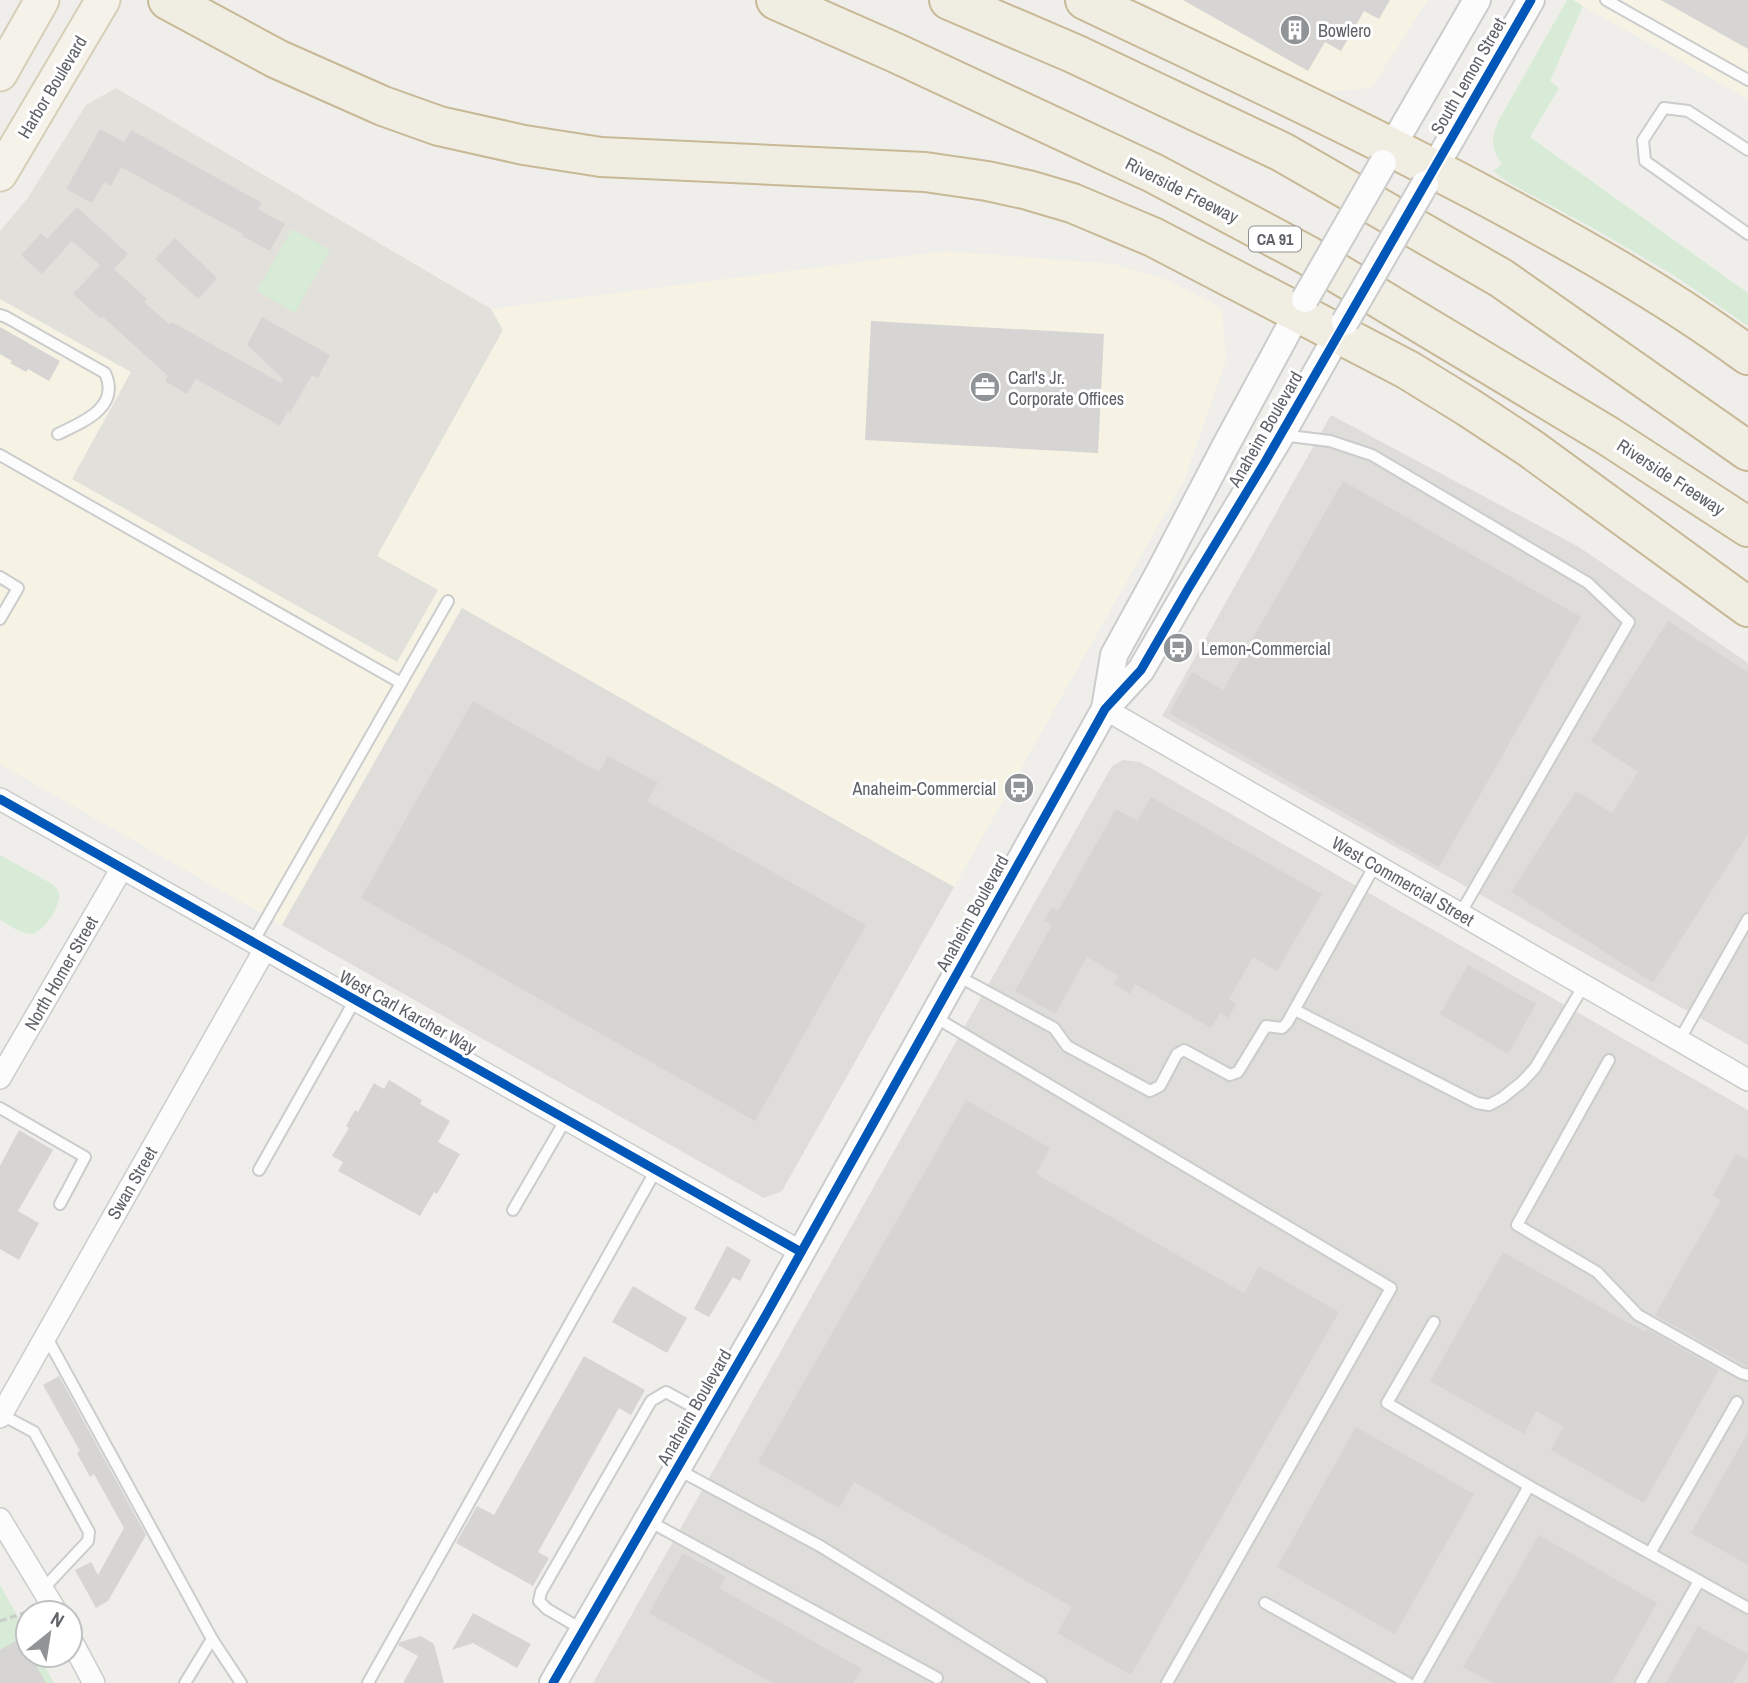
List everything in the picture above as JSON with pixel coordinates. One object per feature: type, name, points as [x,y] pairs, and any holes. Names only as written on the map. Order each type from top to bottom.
[{"type":"highway","points":[[168,0],[276,59],[383,106],[439,126],[524,145],[601,157],[925,172],[987,181],[1072,203],[1301,305],[1342,328],[1510,434],[1748,607]]},
{"type":"highway","name":"Riverside Freeway","points":[[776,0],[1153,173],[1307,255],[1608,436],[1748,527]]},
{"type":"highway","points":[[949,0],[1075,54],[1282,152],[1501,278],[1748,451]]},
{"type":"highway","points":[[1084,0],[1296,99],[1388,155],[1547,229],[1672,303],[1748,355]]},
{"type":"main road","points":[[0,74],[42,0]]},
{"type":"main road","name":"Harbor Boulevard","points":[[0,174],[103,0]]},
{"type":"street","name":"South Lemon Street","points":[[1388,155],[1477,0]]},
{"type":"street","name":"South Lemon Street","points":[[1429,176],[1531,0]]},
{"type":"street","name":"Anaheim Boulevard","points":[[1105,709],[1114,654],[1184,528],[1301,305],[1388,155]]},
{"type":"street","name":"Anaheim Boulevard","points":[[553,1683],[708,1415],[1105,709],[1140,670],[1282,435],[1429,176]]},
{"type":"street","name":"West Commercial Street","points":[[1105,709],[1748,1080]]},
{"type":"street","name":"West Carl Karcher Way","points":[[0,799],[800,1252]]},
{"type":"street","name":"North Homer Street","points":[[0,1078],[122,868]]},
{"type":"street","name":"Swan Street","points":[[1,1416],[259,946]]},
{"type":"street","points":[[0,1518],[49,1599]]},
{"type":"street","points":[[84,1664],[94,1683]]},
{"type":"lane","points":[[1606,0],[1748,80]]},
{"type":"lane","points":[[1748,150],[1688,111],[1664,108],[1643,140],[1645,161],[1748,234]]},
{"type":"lane","points":[[0,315],[105,373],[109,382],[109,394],[96,414],[58,434]]},
{"type":"lane","points":[[1282,435],[1330,441],[1372,455],[1588,583],[1629,622],[1460,914]]},
{"type":"lane","points":[[0,455],[401,683]]},
{"type":"lane","points":[[0,577],[18,587],[0,619]]},
{"type":"lane","points":[[259,946],[448,601]]},
{"type":"lane","points":[[956,975],[1054,1028],[1067,1046],[1150,1091],[1160,1086],[1177,1054],[1184,1050],[1230,1074],[1238,1072],[1266,1026],[1282,1028],[1287,1023],[1375,865]]},
{"type":"lane","points":[[1680,1039],[1748,919]]},
{"type":"lane","points":[[1294,1010],[1477,1103],[1489,1105],[1522,1082],[1535,1068],[1584,985]]},
{"type":"lane","points":[[259,1170],[355,1000]]},
{"type":"lane","points":[[933,1016],[1391,1288],[1167,1683]]},
{"type":"lane","points":[[1609,1060],[1517,1225],[1597,1272],[1638,1315],[1748,1375]]},
{"type":"lane","points":[[0,1108],[85,1157],[60,1204]]},
{"type":"lane","points":[[513,1210],[566,1119]]},
{"type":"lane","points":[[368,1683],[656,1170]]},
{"type":"lane","points":[[1434,1322],[1387,1403],[1748,1608]]},
{"type":"lane","points":[[46,1336],[212,1639],[241,1683]]},
{"type":"lane","points":[[584,1630],[547,1609],[539,1601],[541,1592],[603,1484],[651,1401],[666,1392],[708,1415]]},
{"type":"lane","points":[[1650,1553],[1737,1402]]},
{"type":"lane","points":[[1,1416],[34,1432],[89,1532],[88,1541],[53,1599]]},
{"type":"lane","points":[[677,1469],[820,1546],[1041,1683]]},
{"type":"lane","points":[[1417,1683],[1529,1486]]},
{"type":"lane","points":[[647,1520],[937,1678]]},
{"type":"lane","points":[[1641,1683],[1699,1581]]},
{"type":"lane","points":[[1265,1603],[1408,1683]]},
{"type":"lane","points":[[185,1683],[212,1639]]},
{"type":"shaded area","points":[[1139,0],[1428,0],[1371,88],[1324,92]]},
{"type":"shaded area","points":[[1573,0],[1748,0],[1748,99],[1583,6]]},
{"type":"shaded area","points":[[116,88],[491,309],[503,330],[377,556],[438,590],[397,662],[72,479],[131,372],[0,299],[0,231],[27,199],[86,105]]},
{"type":"shaded area","points":[[946,251],[1114,264],[1167,280],[1222,308],[1226,360],[1185,478],[954,887],[462,608],[282,925],[0,764],[0,299],[131,372],[75,472],[438,591],[377,557],[503,330],[491,309]]},
{"type":"shaded area","points":[[1331,415],[1579,547],[1748,663],[1748,1045],[1162,716]]},
{"type":"shaded area","points":[[462,608],[954,887],[782,1191],[764,1198],[282,925]]},
{"type":"shaded area","points":[[1123,760],[1140,762],[1748,1110],[1748,1683],[593,1683],[1112,766]]},
{"type":"green space","points":[[1567,0],[1573,0],[1583,6],[1550,81],[1559,88],[1530,137],[1748,293],[1748,326],[1672,274],[1511,184],[1493,171],[1502,164],[1495,152],[1493,141],[1500,118]]},
{"type":"green space","points":[[292,229],[330,250],[295,313],[257,291]]},
{"type":"green space","points":[[0,855],[58,890],[59,898],[55,911],[41,929],[32,934],[24,933],[0,920]]},
{"type":"green space","points":[[0,1585],[14,1610],[14,1669],[46,1669],[54,1683],[0,1683]]},
{"type":"building","name":"Bowlero","points":[[1183,0],[1390,0],[1379,19],[1364,11],[1341,51],[1325,42],[1308,71]]},
{"type":"building","points":[[1661,0],[1748,0],[1748,49]]},
{"type":"building","points":[[100,129],[124,142],[131,130],[262,203],[258,209],[285,224],[270,251],[121,167],[111,186],[104,182],[92,203],[66,189]]},
{"type":"building","points":[[77,207],[128,254],[114,269],[147,299],[144,302],[170,325],[172,322],[281,383],[283,379],[247,345],[262,317],[330,355],[318,378],[312,375],[280,426],[196,379],[187,394],[165,381],[168,376],[103,317],[101,319],[73,294],[100,265],[72,241],[42,274],[21,255],[41,233],[47,239]]},
{"type":"building","points":[[175,238],[217,278],[198,299],[155,259]]},
{"type":"building","name":"Carl's Jr. Corporate Offices","points":[[871,321],[1104,334],[1098,453],[865,440]]},
{"type":"building","points":[[0,327],[60,361],[49,381],[28,369],[26,372],[0,354]]},
{"type":"building","points":[[1343,481],[1581,617],[1439,867],[1169,713],[1192,672],[1223,690]]},
{"type":"building","points":[[1668,621],[1748,672],[1748,834],[1653,983],[1511,892],[1576,791],[1612,813],[1638,772],[1591,741]]},
{"type":"building","points":[[473,701],[599,772],[608,756],[658,783],[647,801],[866,925],[755,1121],[361,898]]},
{"type":"building","points":[[1151,797],[1322,894],[1277,971],[1253,957],[1229,999],[1236,1004],[1228,1018],[1220,1013],[1211,1028],[1135,984],[1130,994],[1114,984],[1119,976],[1087,957],[1055,1014],[1015,991],[1052,925],[1044,921],[1052,907],[1058,911],[1116,809],[1137,821]]},
{"type":"building","points":[[1468,965],[1536,1004],[1508,1054],[1440,1014]]},
{"type":"building","points":[[389,1080],[422,1100],[420,1104],[450,1121],[438,1142],[460,1154],[437,1194],[434,1192],[420,1216],[338,1171],[343,1162],[332,1156],[349,1128],[346,1126],[355,1110],[358,1112],[374,1083],[384,1089]]},
{"type":"building","points":[[966,1100],[1050,1148],[1036,1174],[1244,1293],[1259,1266],[1339,1312],[1131,1675],[1057,1633],[1072,1607],[854,1482],[839,1508],[758,1462]]},
{"type":"building","points":[[19,1130],[53,1150],[18,1211],[39,1223],[19,1260],[0,1249],[0,1166]]},
{"type":"building","points":[[1736,1154],[1748,1160],[1748,1367],[1655,1315],[1721,1200],[1713,1195]]},
{"type":"building","points":[[727,1246],[751,1260],[740,1281],[733,1277],[709,1317],[694,1309]]},
{"type":"building","points":[[1503,1252],[1645,1332],[1647,1329],[1719,1370],[1644,1503],[1551,1450],[1563,1427],[1536,1411],[1524,1434],[1430,1381]]},
{"type":"building","points":[[633,1286],[687,1318],[667,1353],[612,1322]]},
{"type":"building","points":[[584,1356],[645,1390],[631,1415],[619,1408],[538,1552],[549,1558],[533,1586],[456,1543],[477,1506],[494,1515]]},
{"type":"building","points":[[59,1376],[146,1535],[108,1601],[96,1608],[75,1570],[91,1562],[98,1575],[124,1528],[94,1474],[90,1477],[77,1453],[80,1451],[43,1385]]},
{"type":"building","points":[[1356,1427],[1474,1494],[1395,1634],[1277,1567]]},
{"type":"building","points":[[1748,1432],[1748,1565],[1691,1533]]},
{"type":"building","points":[[1539,1535],[1657,1603],[1612,1683],[1492,1683],[1463,1667]]},
{"type":"building","points":[[683,1553],[726,1577],[719,1588],[862,1669],[853,1683],[772,1683],[649,1613]]},
{"type":"building","points":[[473,1613],[531,1644],[517,1668],[473,1643],[452,1650]]},
{"type":"building","points":[[1698,1626],[1748,1654],[1733,1683],[1666,1683]]},
{"type":"building","points":[[421,1636],[434,1644],[444,1683],[403,1683],[418,1656],[398,1645]]},
{"type":"building","points":[[14,1642],[14,1669],[38,1669],[46,1683],[0,1683],[0,1650]]},
{"type":"cycle path","points":[[553,1683],[766,1315],[1105,709],[1141,670],[1265,462],[1531,0]]},
{"type":"cycle path","points":[[0,799],[801,1252]]},
{"type":"place","name":"Bowlero","points":[[1295,30]]},
{"type":"place","name":"Carl's Jr. Corporate Offices","points":[[985,387]]},
{"type":"place","name":"Lemon-Commercial","points":[[1178,648]]},
{"type":"place","name":"Anaheim-Commercial","points":[[1019,788]]}]
